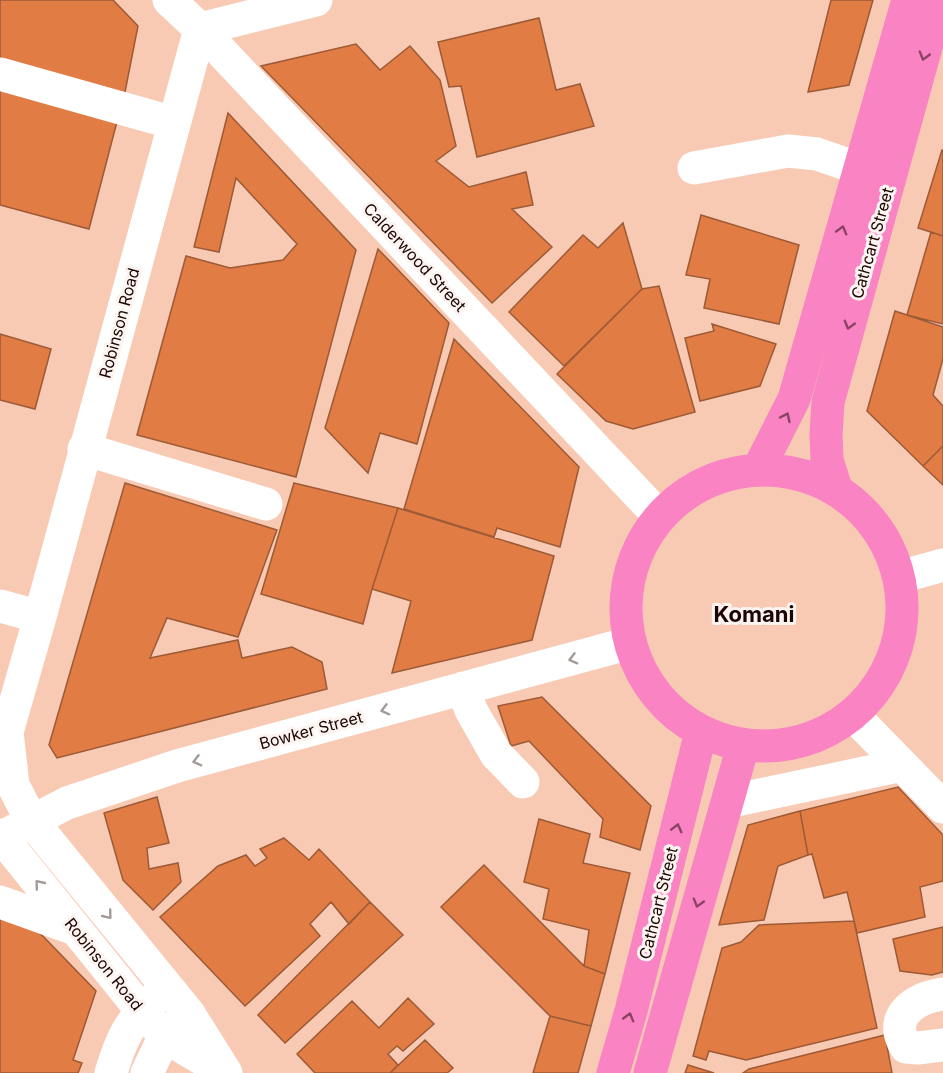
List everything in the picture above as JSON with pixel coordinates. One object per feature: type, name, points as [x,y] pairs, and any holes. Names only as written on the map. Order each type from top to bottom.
[{"type":"highway","name":"Cathcart Street","points":[[759,468],[794,399],[908,0]]},
{"type":"highway","name":"Cathcart Street","points":[[836,489],[827,460],[828,402],[939,0]]},
{"type":"highway","points":[[759,468],[799,472],[836,489],[865,512],[887,542],[900,577],[903,615],[896,652],[879,687],[854,715],[820,736],[783,746],[744,746],[722,741],[701,732],[656,696],[630,643],[625,598],[635,555],[659,516],[687,491],[721,475],[759,468]]},
{"type":"highway","name":"Cathcart Street","points":[[613,1073],[631,1011],[701,732]]},
{"type":"highway","points":[[650,1073],[744,746]]},
{"type":"street","name":"Calderwood Street","points":[[169,0],[200,29],[659,516]]},
{"type":"street","points":[[200,29],[316,0]]},
{"type":"street","name":"Robinson Road","points":[[200,29],[40,617],[3,738],[11,777],[8,796],[31,820],[189,1014],[225,1072]]},
{"type":"street","points":[[0,74],[174,123]]},
{"type":"street","points":[[694,168],[788,150],[817,154],[860,169]]},
{"type":"street","points":[[84,449],[266,504]]},
{"type":"street","points":[[900,577],[943,565]]},
{"type":"street","points":[[0,606],[40,617]]},
{"type":"street","name":"Bowker Street","points":[[0,837],[31,820],[85,796],[177,766],[630,643]]},
{"type":"street","points":[[463,688],[471,710],[496,754],[523,782]]},
{"type":"street","points":[[854,715],[943,807]]},
{"type":"street","points":[[728,802],[902,765]]},
{"type":"street","name":"Robinson Road","points":[[0,837],[142,1011],[167,1038],[225,1072]]},
{"type":"street","points":[[0,902],[75,929]]},
{"type":"street","points":[[111,1073],[130,1024],[167,987]]},
{"type":"street","points":[[943,994],[915,1003],[902,1015],[898,1028],[906,1047],[943,1045]]},
{"type":"street","points":[[147,1073],[159,1048],[189,1014]]},
{"type":"building","points":[[0,0],[113,0],[138,26],[124,97],[0,63]]},
{"type":"building","points":[[831,0],[873,0],[849,85],[808,92]]},
{"type":"building","points":[[539,18],[556,90],[580,84],[594,126],[477,157],[461,86],[449,87],[438,42]]},
{"type":"building","points":[[356,44],[380,70],[410,46],[440,80],[456,146],[436,161],[469,187],[526,172],[533,205],[512,209],[552,247],[492,303],[261,66]]},
{"type":"building","points":[[0,82],[119,114],[89,229],[0,205]]},
{"type":"building","points":[[228,113],[356,250],[296,477],[137,435],[186,256],[230,268],[283,260],[297,244],[236,178],[219,252],[194,247]]},
{"type":"building","points":[[943,150],[943,236],[918,228]]},
{"type":"building","points":[[701,215],[799,245],[779,324],[704,308],[710,279],[686,275]]},
{"type":"building","points":[[623,223],[642,289],[564,366],[509,312],[583,235],[598,248]]},
{"type":"building","points":[[931,232],[943,236],[943,324],[907,315]]},
{"type":"building","points":[[378,249],[449,323],[417,444],[380,433],[368,473],[325,428]]},
{"type":"building","points":[[659,286],[695,412],[633,429],[606,421],[557,374],[642,289]]},
{"type":"building","points":[[895,311],[943,327],[943,359],[933,395],[943,406],[943,446],[923,466],[867,411]]},
{"type":"building","points":[[712,324],[776,344],[760,386],[700,401],[685,338],[714,331]]},
{"type":"building","points":[[0,334],[51,349],[35,409],[0,400]]},
{"type":"building","points":[[454,339],[579,467],[560,547],[497,528],[494,537],[404,509]]},
{"type":"building","points":[[943,446],[943,485],[923,466]]},
{"type":"building","points":[[125,483],[277,530],[238,637],[167,618],[150,658],[238,640],[242,658],[292,647],[322,662],[327,689],[57,758],[49,745]]},
{"type":"building","points":[[294,483],[398,508],[363,624],[261,594]]},
{"type":"building","points":[[398,508],[554,556],[532,640],[392,673],[411,601],[372,589]]},
{"type":"building","points":[[542,697],[651,806],[640,850],[600,837],[603,819],[529,741],[511,746],[498,706]]},
{"type":"building","points":[[898,787],[943,835],[943,881],[920,887],[925,917],[857,933],[847,892],[824,898],[812,854],[808,855],[800,811]]},
{"type":"building","points":[[157,797],[169,843],[147,848],[149,869],[178,863],[181,882],[153,910],[123,880],[104,813]]},
{"type":"building","points":[[800,811],[808,855],[778,866],[764,920],[719,925],[748,825]]},
{"type":"building","points":[[539,819],[590,834],[583,863],[630,873],[605,974],[584,966],[589,930],[543,919],[549,889],[524,882]]},
{"type":"building","points":[[284,838],[309,860],[319,849],[370,902],[349,924],[331,902],[310,924],[320,936],[245,1006],[160,917],[218,866],[246,855],[255,866],[267,858],[260,849]]},
{"type":"building","points":[[484,865],[584,966],[605,974],[591,1026],[550,1016],[441,907]]},
{"type":"building","points":[[370,902],[403,935],[285,1043],[258,1015]]},
{"type":"building","points":[[0,919],[34,927],[96,991],[73,1060],[82,1063],[78,1073],[0,1073]]},
{"type":"building","points":[[854,921],[877,1028],[746,1060],[709,1051],[706,1060],[693,1056],[722,948],[741,942],[759,925]]},
{"type":"building","points":[[943,927],[943,972],[932,975],[900,971],[893,939]]},
{"type":"building","points":[[408,998],[434,1024],[403,1051],[397,1046],[388,1054],[398,1065],[390,1073],[315,1073],[297,1054],[352,1001],[379,1028]]},
{"type":"building","points":[[550,1016],[591,1026],[578,1073],[533,1073]]},
{"type":"building","points":[[885,1035],[892,1073],[743,1073],[749,1069]]},
{"type":"building","points":[[425,1040],[453,1068],[447,1073],[390,1073]]},
{"type":"building","points":[[688,1065],[714,1073],[685,1073]]},
{"type":"district","name":"Komani","points":[[754,614]]}]
